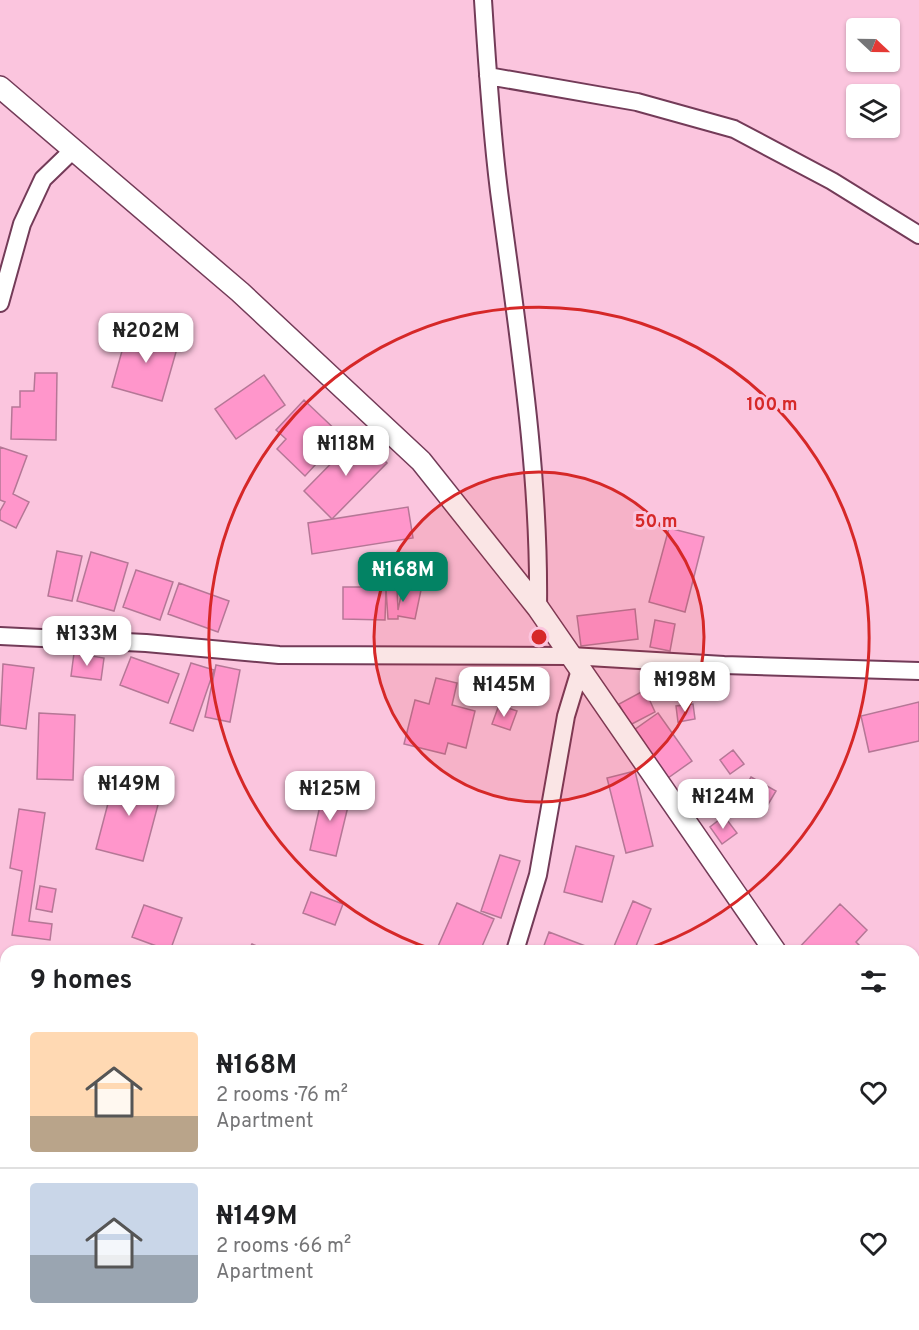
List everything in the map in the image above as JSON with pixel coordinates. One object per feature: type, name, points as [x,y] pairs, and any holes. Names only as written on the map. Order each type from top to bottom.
[{"type":"street","points":[[483,0],[488,76],[526,408],[539,546],[538,608]]},
{"type":"street","points":[[488,76],[637,102],[734,129],[832,181],[919,235]]},
{"type":"street","points":[[0,87],[240,292],[421,461],[538,608],[771,945]]},
{"type":"street","points":[[0,303],[22,224],[43,178],[73,150]]},
{"type":"street","points":[[0,636],[146,643],[279,655],[919,671]]},
{"type":"street","points":[[517,945],[538,875],[576,663]]},
{"type":"building","points":[[143,328],[180,338],[162,401],[112,387],[127,333],[141,337]]},
{"type":"building","points":[[35,373],[57,373],[56,440],[11,439],[12,407],[20,407],[20,391],[34,391]]},
{"type":"building","points":[[264,375],[285,405],[236,439],[215,409]]},
{"type":"building","points":[[304,400],[342,436],[305,476],[277,449],[286,439],[276,430]]},
{"type":"building","points":[[359,435],[387,463],[332,519],[304,491]]},
{"type":"building","points":[[0,447],[27,456],[13,494],[29,502],[16,528],[0,520],[0,511],[5,502],[0,500]]},
{"type":"building","points":[[408,507],[413,538],[312,554],[308,523]]},
{"type":"building","points":[[669,528],[704,537],[685,612],[649,602]]},
{"type":"building","points":[[57,551],[82,556],[72,601],[48,596]]},
{"type":"building","points":[[91,552],[128,563],[114,611],[77,601]]},
{"type":"building","points":[[136,570],[173,582],[160,620],[123,607]]},
{"type":"building","points":[[179,583],[229,601],[218,632],[168,614]]},
{"type":"building","points":[[403,586],[421,590],[415,619],[398,616],[398,619],[388,619],[386,589],[397,588],[398,610]]},
{"type":"building","points":[[343,587],[386,587],[385,620],[343,619]]},
{"type":"building","points":[[635,609],[638,639],[581,646],[577,616]]},
{"type":"building","points":[[655,620],[675,624],[670,651],[650,647]]},
{"type":"building","points":[[74,653],[104,658],[101,680],[71,676]]},
{"type":"building","points":[[131,657],[179,674],[168,703],[120,685]]},
{"type":"building","points":[[191,663],[214,670],[193,731],[170,723]]},
{"type":"building","points":[[3,664],[34,668],[26,729],[0,725]]},
{"type":"building","points":[[216,665],[240,670],[230,722],[205,717]]},
{"type":"building","points":[[436,678],[457,683],[452,705],[475,711],[466,748],[448,743],[445,754],[404,744],[415,700],[429,704]]},
{"type":"building","points":[[645,690],[655,712],[630,725],[619,704]]},
{"type":"building","points":[[919,702],[919,741],[869,752],[861,716]]},
{"type":"building","points":[[693,704],[695,719],[678,722],[676,706]]},
{"type":"building","points":[[499,705],[517,711],[510,730],[492,724]]},
{"type":"building","points":[[39,713],[75,715],[73,780],[37,779]]},
{"type":"building","points":[[658,713],[692,761],[668,778],[634,730]]},
{"type":"building","points":[[733,750],[744,764],[730,774],[720,760]]},
{"type":"building","points":[[635,771],[653,846],[626,853],[607,778]]},
{"type":"building","points":[[116,773],[163,786],[143,861],[96,849]]},
{"type":"building","points":[[751,777],[776,791],[763,813],[738,799]]},
{"type":"building","points":[[324,788],[351,794],[336,856],[310,850]]},
{"type":"building","points":[[19,809],[45,813],[29,921],[52,924],[50,940],[12,935],[22,871],[10,868]]},
{"type":"building","points":[[724,816],[737,833],[722,844],[710,827]]},
{"type":"building","points":[[576,846],[614,856],[602,902],[564,892]]},
{"type":"building","points":[[500,855],[520,861],[501,918],[481,911]]},
{"type":"building","points":[[40,886],[56,889],[52,912],[36,909]]},
{"type":"building","points":[[311,892],[343,904],[335,925],[303,913]]},
{"type":"building","points":[[633,901],[651,909],[636,945],[615,945]]},
{"type":"building","points":[[457,903],[494,919],[483,945],[439,945]]},
{"type":"building","points":[[840,904],[867,930],[856,942],[859,945],[802,945]]},
{"type":"building","points":[[144,905],[182,918],[172,945],[154,945],[132,937]]},
{"type":"building","points":[[549,932],[583,945],[544,945]]}]
